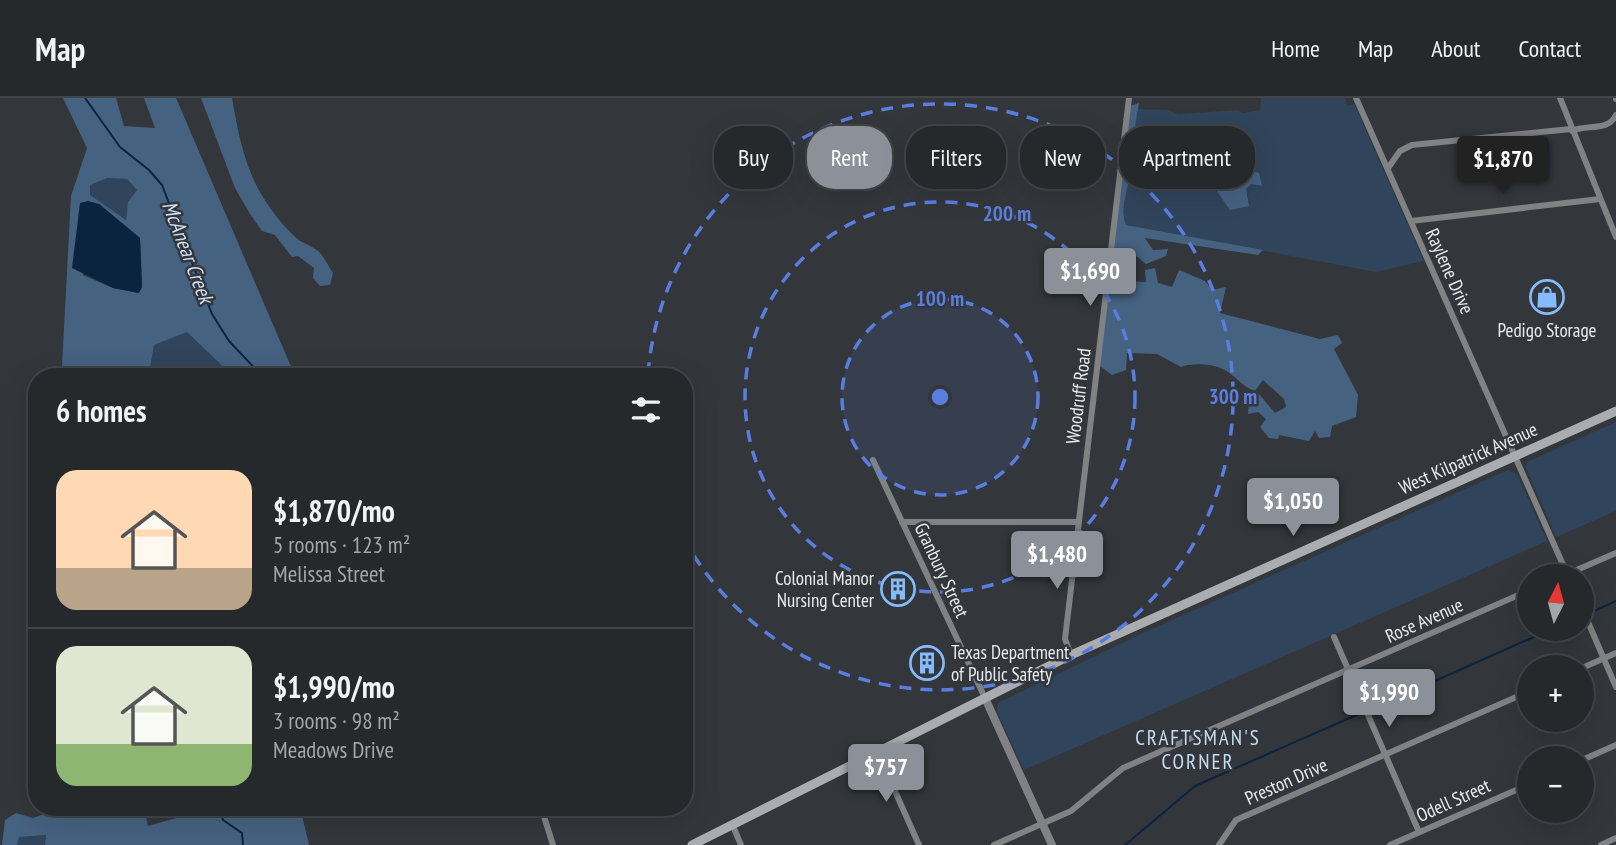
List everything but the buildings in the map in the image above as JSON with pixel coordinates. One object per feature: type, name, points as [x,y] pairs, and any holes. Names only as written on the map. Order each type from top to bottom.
[{"type":"main road","name":"West Kilpatrick Avenue","points":[[692,845],[1070,655],[1616,411]]},
{"type":"street","name":"Woodruff Road","points":[[1070,655],[1065,639],[1129,98]]},
{"type":"street","name":"Raylene Drive","points":[[1356,98],[1561,564]]},
{"type":"street","points":[[1560,98],[1616,237]]},
{"type":"street","points":[[1388,168],[1400,151],[1412,145],[1572,130],[1611,124],[1616,115]]},
{"type":"street","points":[[1411,221],[1600,199]]},
{"type":"street","name":"Granbury Street","points":[[873,460],[1052,845]]},
{"type":"street","points":[[902,522],[1078,522]]},
{"type":"street","points":[[1591,564],[1616,553]]},
{"type":"street","name":"Rose Avenue","points":[[994,845],[1075,808],[1123,768],[1517,596]]},
{"type":"street","points":[[1594,635],[1616,687]]},
{"type":"street","points":[[1334,637],[1419,832]]},
{"type":"street","points":[[1594,663],[1616,653]]},
{"type":"street","name":"Preston Drive","points":[[1219,845],[1236,820],[1517,697]]},
{"type":"street","points":[[1594,755],[1616,745]]},
{"type":"street","points":[[878,753],[919,845]]},
{"type":"street","name":"Odell Street","points":[[1390,845],[1517,789]]},
{"type":"street","points":[[544,816],[552,845]]},
{"type":"street","points":[[733,826],[741,845]]},
{"type":"street","points":[[1601,845],[1616,838]]},
{"type":"shaded area","points":[[63,98],[116,98],[124,126],[155,128],[144,98],[176,98],[292,368],[225,368],[187,332],[154,345],[150,368],[62,366],[71,196],[87,148]],"holes":[[[107,178],[127,179],[137,190],[128,202],[126,220],[90,195],[90,185]],[[99,204],[140,238],[142,287],[138,293],[113,288],[83,275]]]},
{"type":"shaded area","points":[[201,98],[232,98],[245,156],[258,189],[280,221],[295,237],[322,256],[333,273],[330,285],[320,286],[313,278],[314,268],[298,256],[292,257],[275,235],[262,231],[250,214],[235,188]]},
{"type":"shaded area","points":[[1261,98],[1345,98],[1347,106],[1354,104],[1424,261],[1376,272],[1126,225],[1123,218],[1126,189],[1244,189],[1250,202],[1245,189],[1255,189],[1255,185],[1261,186],[1259,173],[1255,172],[1255,126],[1133,126],[1135,109],[1169,110],[1178,114],[1238,110],[1243,113],[1260,110]]},
{"type":"shaded area","points":[[1139,103],[1135,126],[1128,126],[1130,106]]},
{"type":"shaded area","points":[[1255,172],[1259,173],[1262,186],[1255,185]]},
{"type":"shaded area","points":[[107,178],[127,179],[137,190],[128,202],[127,221],[90,195],[90,185]]},
{"type":"shaded area","points":[[1120,189],[1127,189],[1124,211],[1126,225],[1263,250],[1258,255],[1145,238],[1153,250],[1168,249],[1166,256],[1146,264],[1134,254],[1123,262],[1119,275],[1127,281],[1146,282],[1145,270],[1155,268],[1158,283],[1172,287],[1179,270],[1205,281],[1212,290],[1226,287],[1220,313],[1320,339],[1338,335],[1342,343],[1334,349],[1358,395],[1356,417],[1332,426],[1330,437],[1319,438],[1315,431],[1309,441],[1279,435],[1278,439],[1269,438],[1260,427],[1266,419],[1258,412],[1248,414],[1249,396],[1259,394],[1275,413],[1286,407],[1284,399],[1263,380],[1255,391],[1218,367],[1198,364],[1181,367],[1157,354],[1127,353],[1126,370],[1112,375],[1100,366]]},
{"type":"shaded area","points":[[1215,189],[1246,189],[1249,206],[1230,210]]},
{"type":"shaded area","points":[[88,201],[99,204],[140,238],[142,287],[139,293],[113,288],[72,268],[80,203]]},
{"type":"shaded area","points":[[188,331],[225,368],[150,368],[154,345]]},
{"type":"shaded area","points":[[1616,422],[1616,511],[1556,537],[1526,467],[1527,462]]},
{"type":"shaded area","points":[[1508,470],[1517,474],[1547,541],[1024,770],[997,712],[998,703],[1143,633]]},
{"type":"shaded area","points":[[16,813],[33,818],[146,816],[148,826],[176,816],[302,816],[309,845],[45,845],[46,835],[19,837],[17,845],[2,845],[5,820]]},
{"type":"shaded area","points":[[46,835],[45,845],[17,845],[19,837]]},
{"type":"waterway","name":"McAnear Creek","points":[[85,98],[120,147],[149,170],[162,185],[212,314],[229,341],[254,368]]},
{"type":"waterway","points":[[1594,611],[1616,601]]},
{"type":"waterway","points":[[1372,709],[1525,641]]},
{"type":"waterway","points":[[1125,845],[1195,786],[1361,713]]},
{"type":"waterway","name":"McAnear Creek","points":[[222,816],[223,820],[242,833],[243,845]]},
{"type":"place","name":"Pedigo Storage","points":[[1547,297]]},
{"type":"place","name":"Colonial Manor Nursing Center","points":[[898,589]]},
{"type":"place","name":"Texas Department of Public Safety","points":[[927,663]]},
{"type":"district","name":"CRAFTSMAN'S CORNER","points":[[1198,749]]}]
